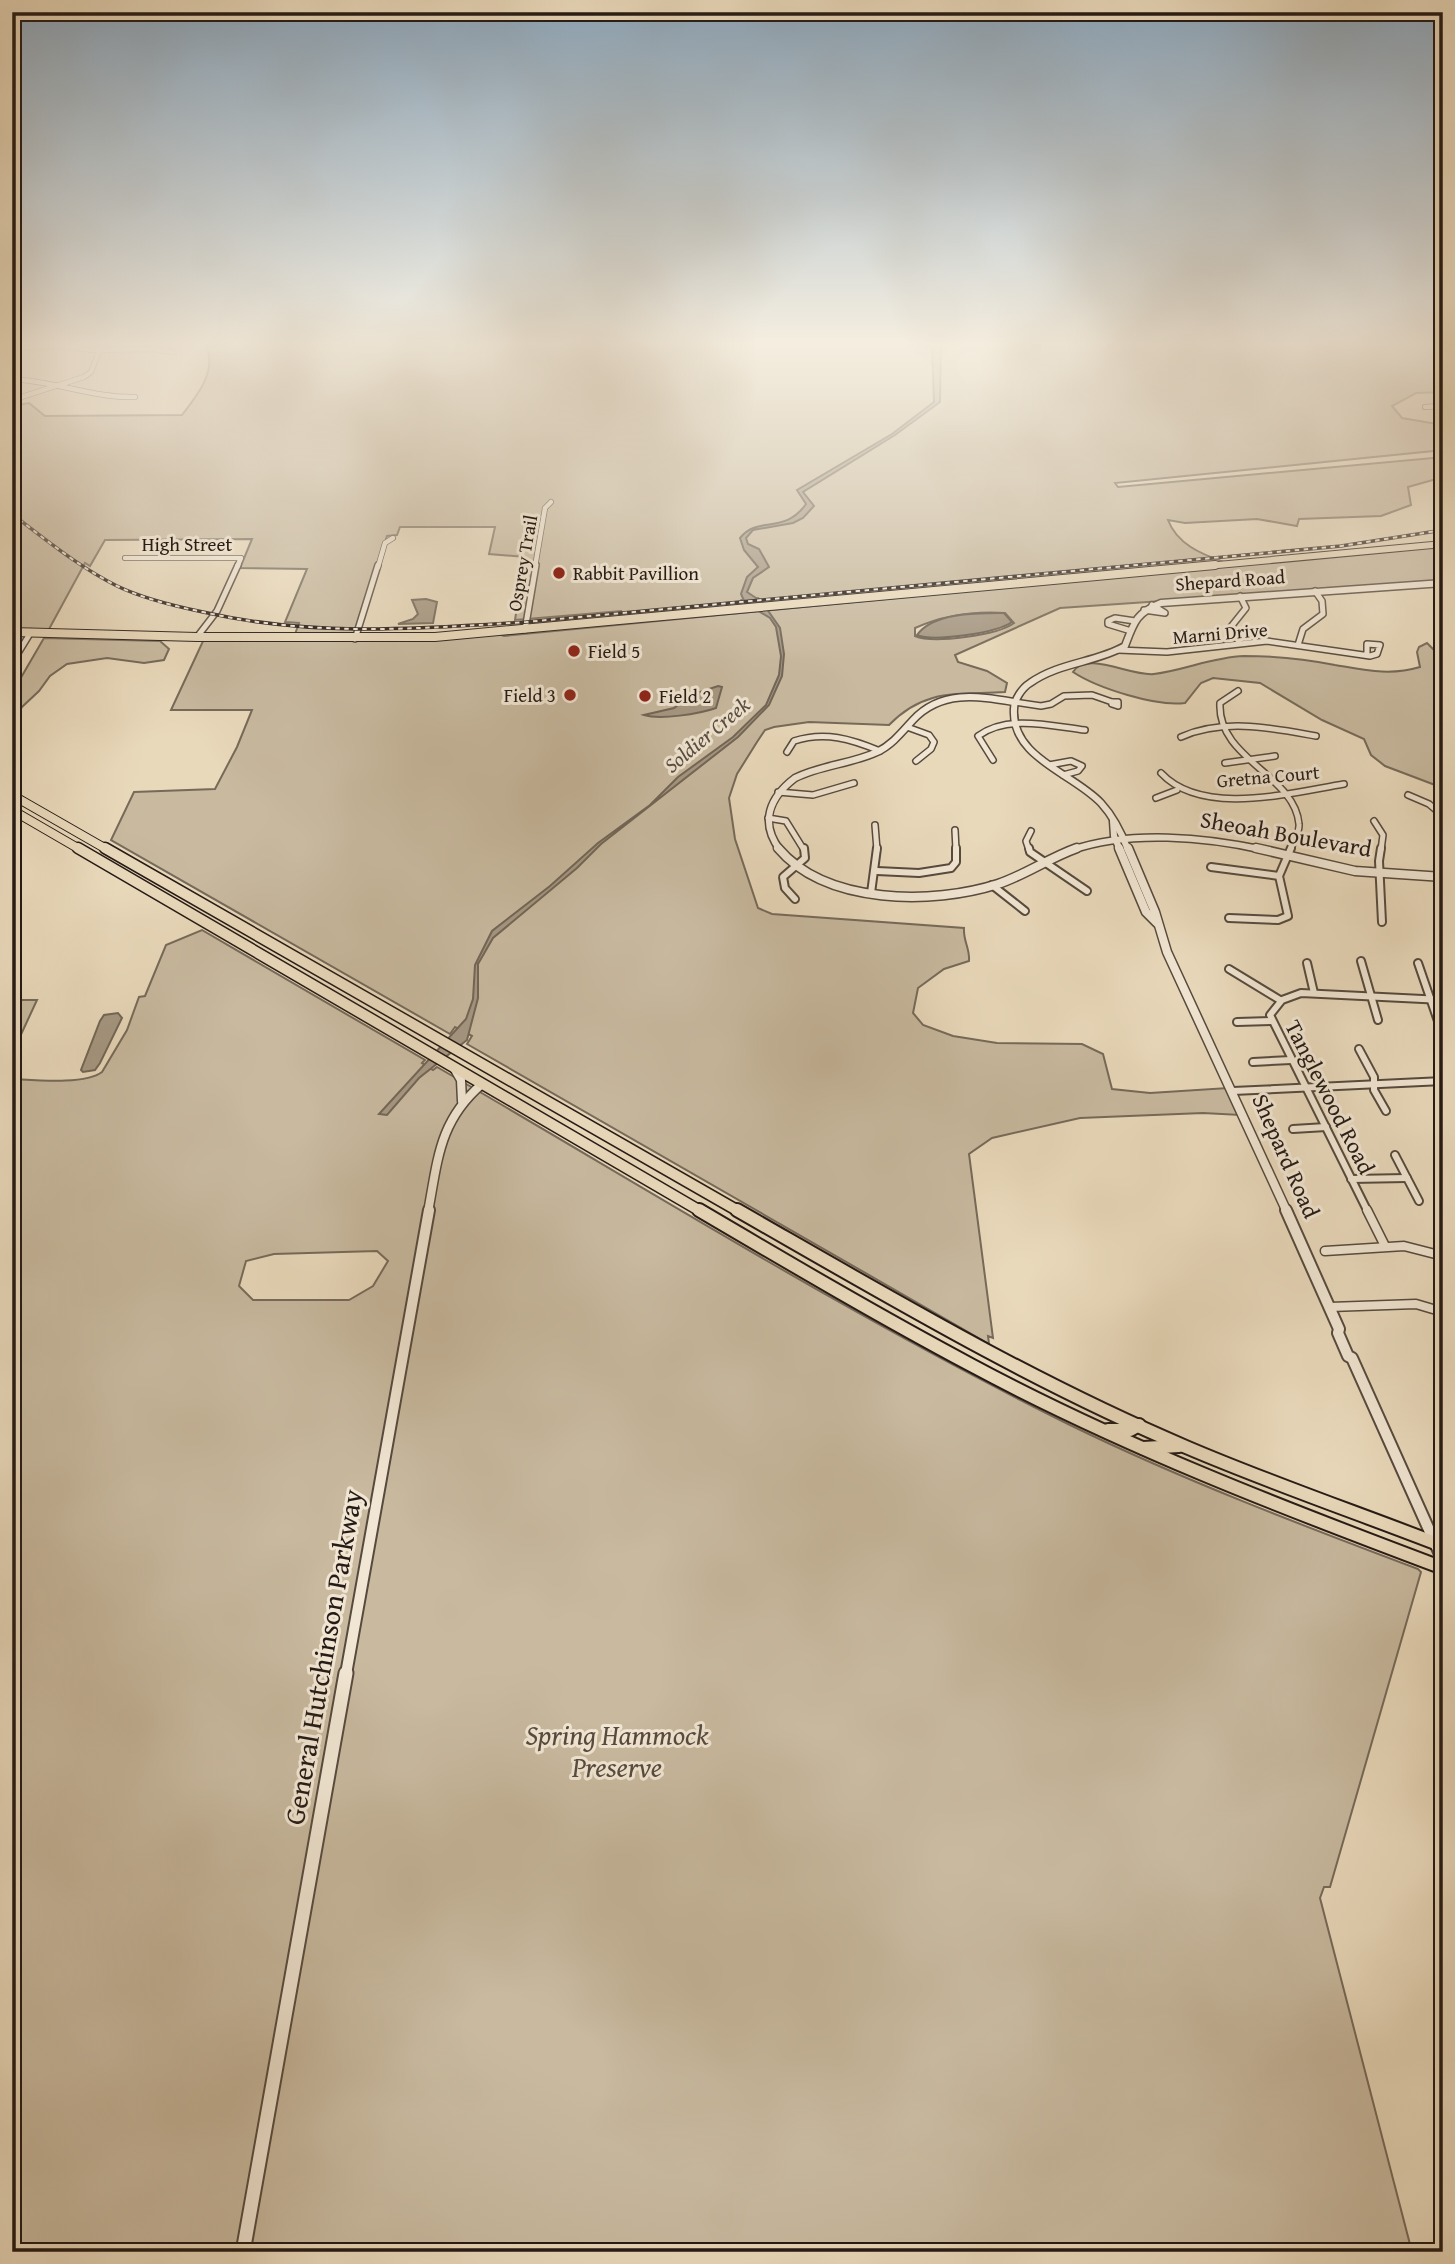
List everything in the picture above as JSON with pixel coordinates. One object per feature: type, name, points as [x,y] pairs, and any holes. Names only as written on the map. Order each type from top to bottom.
[{"type":"main road","points":[[12,632],[197,638],[415,638],[1443,544]]},
{"type":"main road","points":[[12,795],[915,1314],[1041,1379],[1185,1447],[1439,1545]]},
{"type":"main road","points":[[12,810],[905,1329],[982,1371],[1143,1448],[1317,1521],[1443,1568]]},
{"type":"main road","points":[[474,1060],[481,1071],[482,1084]]},
{"type":"main road","points":[[482,1084],[502,1083],[521,1087]]},
{"type":"main road","points":[[1099,1429],[1119,1431],[1139,1425]]},
{"type":"main road","points":[[1143,1448],[1185,1447]]},
{"type":"street","name":"Osprey Trail","points":[[525,630],[545,508],[551,502]]},
{"type":"street","points":[[355,639],[386,543],[393,538]]},
{"type":"street","name":"High Street","points":[[125,558],[241,558],[206,630],[197,638]]},
{"type":"street","name":"Shepard Road","points":[[1118,650],[1129,641],[1135,621],[1152,605],[1172,601],[1443,583]]},
{"type":"street","points":[[1298,645],[1303,629],[1323,614],[1322,601],[1315,591]]},
{"type":"street","points":[[1239,642],[1230,628],[1246,608],[1240,596]]},
{"type":"street","points":[[1144,610],[1155,614],[1165,613],[1152,605]]},
{"type":"street","points":[[1131,631],[1110,626],[1108,621],[1115,618],[1135,621]]},
{"type":"street","points":[[12,663],[31,632]]},
{"type":"street","name":"Marni Drive","points":[[1118,650],[1146,655],[1239,642],[1267,641],[1367,655]]},
{"type":"street","points":[[1013,724],[1014,702],[1027,684],[1048,671],[1118,650]]},
{"type":"street","points":[[1230,918],[1278,920],[1288,916],[1279,876],[1298,833],[1300,818],[1296,808],[1250,760],[1218,715],[1220,703],[1238,691]]},
{"type":"street","points":[[796,865],[780,850],[769,832],[770,806],[778,792],[787,782],[807,771],[880,751],[923,710],[942,701],[975,698],[1047,707],[1055,705],[1064,695],[1071,694],[1092,695],[1112,702]]},
{"type":"street","points":[[993,761],[978,736],[986,730],[1013,724],[1084,730]]},
{"type":"street","name":"Shepard Road","points":[[1013,724],[1027,747],[1101,803],[1113,821],[1146,912],[1158,925],[1167,952],[1330,1307],[1343,1344],[1439,1545],[1443,1561]]},
{"type":"street","points":[[907,727],[929,735],[934,742],[931,749],[916,761]]},
{"type":"street","points":[[1181,737],[1198,729],[1224,727],[1272,729],[1316,736]]},
{"type":"street","points":[[787,752],[794,741],[821,735],[854,740],[880,751]]},
{"type":"street","points":[[1225,763],[1275,756]]},
{"type":"street","points":[[1049,765],[1071,761],[1082,766],[1078,771],[1063,775]]},
{"type":"street","points":[[1161,772],[1169,785],[1177,790]]},
{"type":"street","points":[[778,792],[813,795],[854,783]]},
{"type":"street","name":"Gretna Court","points":[[1177,790],[1205,796],[1232,797],[1344,784]]},
{"type":"street","points":[[1156,798],[1177,790]]},
{"type":"street","points":[[1408,795],[1429,804],[1443,816]]},
{"type":"street","points":[[768,818],[786,821],[800,841],[806,858],[783,877],[785,888],[795,899]]},
{"type":"street","points":[[1374,821],[1383,835],[1379,872],[1382,922]]},
{"type":"street","points":[[871,892],[878,857],[875,825]]},
{"type":"street","points":[[877,871],[919,873],[951,868],[956,862],[956,830]]},
{"type":"street","points":[[1031,831],[1026,847],[1043,862],[1087,891]]},
{"type":"street","name":"Sheoah Boulevard","points":[[796,865],[835,884],[871,892],[934,896],[992,885],[1075,847],[1119,838],[1217,843],[1287,853],[1379,872],[1443,875]]},
{"type":"street","points":[[1211,867],[1279,876]]},
{"type":"street","points":[[992,885],[1025,911]]},
{"type":"street","points":[[1361,961],[1378,1020]]},
{"type":"street","points":[[1307,963],[1314,993]]},
{"type":"street","points":[[1418,963],[1439,1024]]},
{"type":"street","points":[[1229,969],[1280,999]]},
{"type":"street","name":"Tanglewood Road","points":[[1385,1246],[1271,1021],[1271,1009],[1280,999],[1314,993],[1443,1000]]},
{"type":"street","points":[[1237,1022],[1271,1021]]},
{"type":"street","points":[[1359,1049],[1374,1077],[1374,1090],[1386,1111]]},
{"type":"street","points":[[1253,1062],[1291,1060]]},
{"type":"street","points":[[450,1065],[461,1080],[461,1102]]},
{"type":"street","points":[[1233,1091],[1443,1081]]},
{"type":"street","name":"General Hutchinson Parkway","points":[[243,2252],[440,1146],[445,1127],[461,1102],[482,1084]]},
{"type":"street","points":[[1293,1129],[1326,1127]]},
{"type":"street","points":[[1395,1155],[1419,1201]]},
{"type":"street","points":[[1351,1179],[1407,1178]]},
{"type":"street","points":[[1325,1251],[1385,1246],[1413,1247],[1443,1256]]},
{"type":"street","points":[[1330,1307],[1416,1304],[1443,1312]]},
{"type":"green space","points":[[12,450],[1443,450],[1115,483],[1118,487],[1443,457],[1440,478],[1408,487],[1411,505],[1381,516],[1299,519],[1297,526],[1257,519],[1185,523],[1168,520],[1177,536],[1184,542],[1199,552],[1224,562],[768,606],[758,598],[742,600],[750,608],[623,620],[621,611],[515,620],[525,557],[489,554],[495,527],[400,527],[397,535],[387,536],[355,638],[294,637],[299,623],[285,622],[307,569],[240,568],[252,539],[105,540],[90,566],[85,563],[48,631],[12,631],[12,510],[15,509],[12,507]]},
{"type":"green space","points":[[1443,545],[1443,582],[1060,608],[955,655],[958,662],[987,671],[1007,683],[1005,692],[957,694],[929,699],[902,713],[889,725],[809,722],[774,727],[765,730],[737,774],[729,798],[735,839],[758,908],[772,914],[964,928],[969,961],[944,969],[918,988],[913,1013],[923,1025],[953,1036],[997,1043],[1082,1044],[1103,1054],[1112,1089],[1150,1093],[1228,1088],[1240,1115],[1203,1113],[1080,1118],[992,1138],[969,1154],[993,1338],[988,1336],[989,1344],[467,1044],[472,1036],[455,1027],[450,1034],[111,840],[134,792],[215,789],[237,747],[252,710],[171,710],[204,639],[504,636]],"holes":[[[1005,613],[1014,623],[994,631],[965,637],[936,639],[915,636],[915,628],[959,615]]]},
{"type":"green space","points":[[44,638],[160,641],[169,649],[164,660],[144,663],[107,658],[67,664],[50,676],[22,707],[12,723],[12,693]]},
{"type":"green space","points":[[1427,643],[1443,659],[1443,788],[1385,766],[1371,755],[1364,739],[1322,720],[1260,683],[1213,678],[1201,683],[1185,703],[1173,703],[1128,695],[1073,672],[1088,663],[1154,674],[1244,656],[1290,658],[1388,672],[1420,667],[1417,652],[1419,647]]},
{"type":"green space","name":"Spring Hammock Preserve","points":[[202,930],[425,1060],[422,1063],[433,1070],[437,1067],[829,1297],[989,1384],[1156,1465],[1421,1572],[1330,1887],[1324,1887],[1320,1898],[1412,2252],[12,2252],[12,1079],[72,1080],[84,1079],[102,1072],[127,1030],[139,997],[145,996],[166,945]],"holes":[[[377,1251],[388,1261],[373,1286],[349,1300],[253,1300],[239,1286],[246,1261],[274,1254]]]},
{"type":"green space","points":[[12,1000],[37,1000],[12,1054]]},
{"type":"shaded area","points":[[865,450],[871,450],[803,492],[814,506],[803,518],[793,523],[753,530],[746,538],[748,544],[759,549],[769,567],[753,578],[747,592],[762,602],[780,628],[784,654],[782,676],[769,705],[738,737],[601,844],[577,868],[493,938],[478,964],[478,998],[467,1040],[419,1078],[387,1115],[379,1114],[466,1019],[473,999],[475,965],[492,931],[550,886],[598,843],[650,805],[678,777],[733,737],[766,705],[779,675],[781,656],[776,627],[770,618],[745,603],[741,594],[747,577],[758,567],[744,550],[740,538],[755,527],[780,522],[798,513],[806,504],[797,490]]},
{"type":"shaded area","points":[[426,599],[437,602],[433,623],[398,624],[413,619],[418,614],[412,600]]},
{"type":"shaded area","points":[[1004,613],[1012,622],[993,630],[950,637],[917,635],[924,627],[945,618]]},
{"type":"shaded area","points":[[722,687],[716,708],[680,716],[644,715],[674,708],[691,695]]},
{"type":"shaded area","points":[[118,1013],[122,1018],[100,1063],[95,1070],[83,1072],[81,1070],[100,1021],[104,1015]]},
{"type":"railway","points":[[12,514],[89,570],[127,591],[148,598],[244,620],[364,629],[526,622],[1341,546],[1443,530]]},
{"type":"place","name":"Rabbit Pavillion","points":[[559,573]]},
{"type":"place","name":"Field 5","points":[[574,651]]},
{"type":"place","name":"Field 3","points":[[570,695]]},
{"type":"place","name":"Field 2","points":[[645,696]]},
{"type":"water label","name":"Soldier Creek","points":[[707,735]]}]
